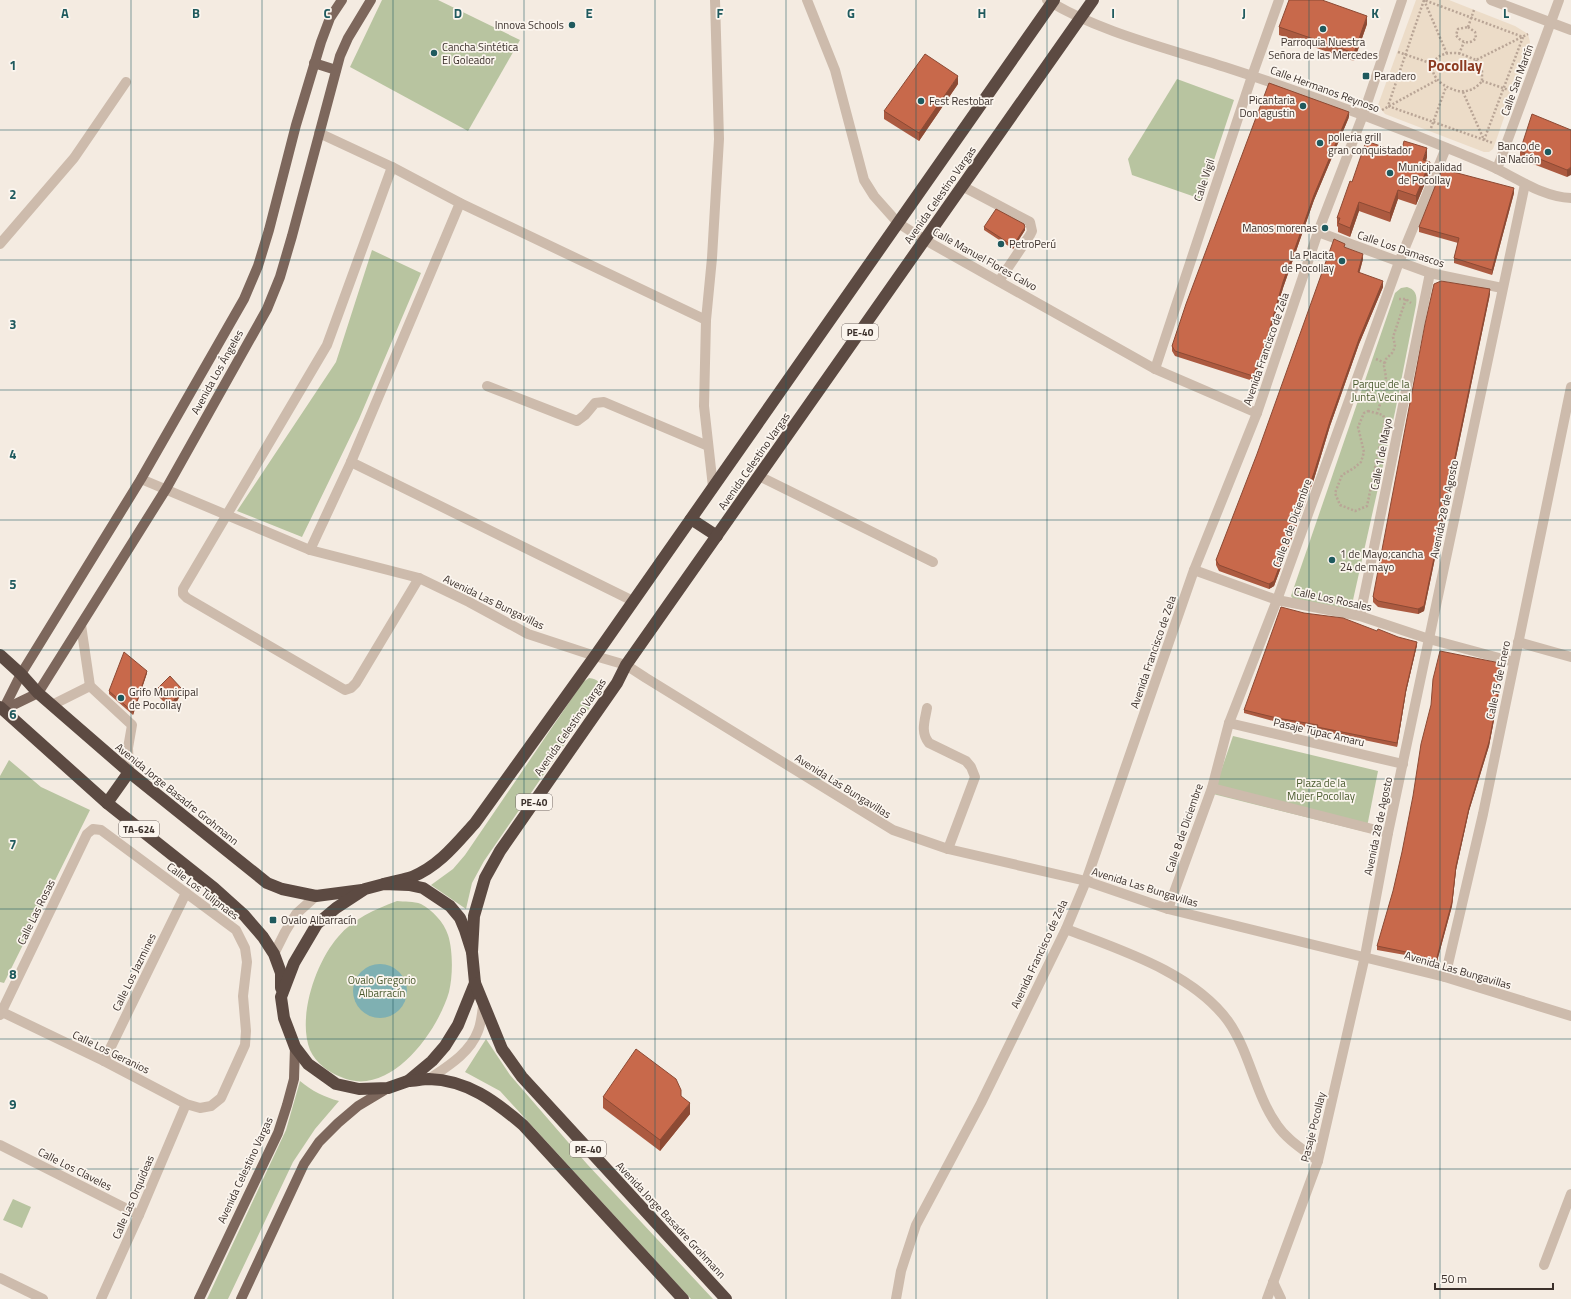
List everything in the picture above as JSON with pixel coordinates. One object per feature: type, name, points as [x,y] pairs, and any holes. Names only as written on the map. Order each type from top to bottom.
[{"type":"highway","name":"Avenida Celestino Vargas","points":[[472,952],[474,916],[485,878],[500,851],[616,683],[626,665],[1093,0]]},
{"type":"highway","name":"Avenida Celestino Vargas","points":[[365,889],[411,877],[435,865],[452,849],[475,823],[691,519],[1051,1]]},
{"type":"highway","points":[[691,519],[717,536]]},
{"type":"highway","name":"Avenida Jorge Basadre Grohmann","points":[[0,655],[21,674],[38,694],[129,772],[267,883],[282,889],[316,896],[365,889]]},
{"type":"highway","name":"TA-624","points":[[1,711],[107,803],[214,888],[244,915],[263,937],[274,954],[281,973],[281,997]]},
{"type":"highway","points":[[107,803],[129,772]]},
{"type":"highway","points":[[365,889],[336,908],[317,924],[294,963],[281,997],[284,1018],[295,1047],[308,1064],[336,1084],[359,1089],[388,1088],[408,1081],[432,1061],[445,1046],[458,1025],[475,983],[472,952],[460,918],[450,906],[423,888],[409,885],[384,884]]},
{"type":"highway","name":"Avenida Jorge Basadre Grohmann","points":[[475,983],[483,1006],[502,1049],[522,1077],[726,1299]]},
{"type":"highway","name":"PE-40","points":[[408,1081],[429,1079],[459,1084],[481,1093],[501,1106],[523,1125],[682,1299]]},
{"type":"main road","name":"Avenida Los Ángeles","points":[[1,711],[21,674],[141,479],[244,299],[270,230],[296,125],[321,42],[330,18],[342,0]]},
{"type":"main road","name":"Avenida Los Ángeles","points":[[38,694],[166,489],[267,309],[280,277],[290,243],[340,56],[348,38],[371,0]]},
{"type":"main road","points":[[314,64],[336,70]]},
{"type":"main road","points":[[1,711],[38,694]]},
{"type":"main road","name":"Avenida Celestino Vargas","points":[[199,1299],[278,1133],[294,1079],[295,1047]]},
{"type":"main road","points":[[241,1299],[304,1164],[319,1142],[338,1122],[358,1106],[388,1088]]},
{"type":"street","points":[[713,487],[704,406],[706,320],[712,258],[719,139],[715,0]]},
{"type":"street","name":"Calle Manuel Flores Calvo","points":[[807,0],[835,70],[864,180],[874,196],[898,222],[925,240],[1155,369],[1257,413]]},
{"type":"street","name":"Calle Vigil","points":[[1155,369],[1252,76],[1279,0]]},
{"type":"street","name":"Avenida Francisco de Zela","points":[[896,1299],[901,1271],[916,1225],[981,1103],[1066,929],[1086,881],[1194,570],[1257,413],[1318,232],[1363,115],[1402,0]]},
{"type":"street","points":[[1491,0],[1571,30]]},
{"type":"street","name":"Calle San Martín","points":[[1497,169],[1559,0]]},
{"type":"street","name":"Calle Hermanos Reynoso","points":[[1051,1],[1081,18],[1114,31],[1252,76],[1363,115],[1497,169],[1525,184],[1557,196],[1571,198]]},
{"type":"street","points":[[0,244],[74,158],[126,82]]},
{"type":"street","points":[[319,133],[392,167],[460,204],[706,320]]},
{"type":"street","name":"Calle 8 de Diciembre","points":[[1168,909],[1212,788],[1229,723],[1277,600],[1399,262],[1446,148]]},
{"type":"street","points":[[392,167],[327,345],[183,589],[183,594],[187,598],[345,690],[351,688],[356,683],[419,578]]},
{"type":"street","name":"Avenida 28 de Agosto","points":[[1365,956],[1388,833],[1428,639],[1525,184]]},
{"type":"street","points":[[962,186],[1030,222],[1030,235],[998,281]]},
{"type":"street","points":[[310,550],[351,462],[460,204]]},
{"type":"street","name":"Calle Los Damascos","points":[[1318,232],[1430,273],[1502,288]]},
{"type":"street","name":"Calle 1 de Mayo","points":[[1360,616],[1430,273]]},
{"type":"street","points":[[487,386],[577,421],[585,416],[595,403],[604,402],[708,446]]},
{"type":"street","name":"Calle 15 de Enero","points":[[1445,977],[1483,814],[1571,387]]},
{"type":"street","points":[[351,462],[633,601]]},
{"type":"street","points":[[759,476],[933,562]]},
{"type":"street","name":"Avenida Las Bungavillas","points":[[141,479],[310,550],[419,578],[469,602],[528,634],[626,665],[893,830],[948,849],[1086,881],[1168,909],[1365,956],[1445,977],[1571,1016]]},
{"type":"street","name":"Calle Los Rosales","points":[[1194,570],[1277,600],[1360,616],[1428,639],[1514,662]]},
{"type":"street","points":[[81,625],[90,686],[132,726],[128,748],[129,772]]},
{"type":"street","points":[[1518,642],[1571,657]]},
{"type":"street","points":[[52,706],[90,686]]},
{"type":"street","points":[[927,708],[923,729],[925,738],[930,743],[966,761],[971,767],[975,777],[948,849]]},
{"type":"street","name":"Pasaje Túpac Amaru","points":[[1229,723],[1403,764]]},
{"type":"street","points":[[1212,788],[1388,833]]},
{"type":"street","name":"Calle Las Rosas","points":[[1,1014],[87,834],[93,829],[101,830]]},
{"type":"street","name":"Calle Los Tulipnaes","points":[[101,830],[236,930],[246,948],[247,962],[243,996],[246,1030],[245,1045],[221,1098],[211,1106]]},
{"type":"street","name":"Calle Los Jazmines","points":[[104,1061],[186,893]]},
{"type":"street","points":[[274,954],[296,914],[316,896]]},
{"type":"street","points":[[1066,929],[1148,961],[1185,982],[1212,1003],[1228,1021],[1242,1048],[1259,1091],[1277,1125],[1293,1141],[1318,1160]]},
{"type":"street","name":"Pasaje Pocollay","points":[[1267,1299],[1318,1160],[1365,956]]},
{"type":"street","points":[[429,1079],[469,1048],[479,1030],[483,1006]]},
{"type":"street","name":"Calle Los Geranios","points":[[1,1014],[104,1061],[186,1104],[200,1108],[211,1106]]},
{"type":"street","name":"Calle Las Orquídeas","points":[[101,1299],[139,1215],[186,1104]]},
{"type":"street","name":"Calle Los Claveles","points":[[0,1145],[139,1215]]},
{"type":"street","points":[[1544,1265],[1571,1194]]},
{"type":"street","points":[[0,1278],[42,1299]]},
{"type":"street","points":[[1273,1282],[1281,1299]]},
{"type":"path","points":[[1424,0],[1523,37]]},
{"type":"path","points":[[1424,0],[1447,54]]},
{"type":"path","points":[[1388,106],[1404,54],[1424,0]]},
{"type":"path","points":[[1468,27],[1474,10]]},
{"type":"path","points":[[1468,27],[1473,29],[1477,36],[1472,42],[1464,42],[1457,38],[1456,32],[1461,28],[1468,27]]},
{"type":"path","points":[[1476,60],[1528,34]]},
{"type":"path","points":[[1484,140],[1523,37]]},
{"type":"path","points":[[1459,54],[1464,42]]},
{"type":"path","points":[[1397,52],[1433,64]]},
{"type":"path","points":[[1447,54],[1459,54],[1476,60],[1482,71],[1482,81],[1473,89],[1463,92],[1446,87],[1437,80],[1432,69],[1433,64],[1437,59],[1447,54]]},
{"type":"path","points":[[1382,110],[1437,80]]},
{"type":"path","points":[[1482,81],[1513,92]]},
{"type":"path","points":[[1430,131],[1446,87]]},
{"type":"path","points":[[1463,92],[1484,140]]},
{"type":"path","points":[[1388,106],[1495,144]]},
{"type":"path","points":[[1397,299],[1406,299],[1414,306]]},
{"type":"path","points":[[1377,414],[1386,377],[1384,366],[1395,345],[1393,337],[1406,299]]},
{"type":"path","points":[[1376,359],[1385,363]]},
{"type":"path","points":[[1365,389],[1381,401]]},
{"type":"path","points":[[1381,401],[1396,395]]},
{"type":"path","points":[[1368,411],[1377,414],[1383,415],[1385,420],[1367,506],[1355,510],[1340,505],[1335,493],[1342,475],[1361,462],[1364,452],[1358,427],[1364,413],[1368,411]]},
{"type":"green space","name":"Cancha Sintética El Goleador","points":[[382,0],[438,0],[520,40],[468,131],[350,67]]},
{"type":"green space","points":[[1177,79],[1234,100],[1201,199],[1132,175],[1128,159]]},
{"type":"green space","points":[[372,250],[421,273],[359,419],[302,537],[237,511],[336,362]]},
{"type":"green space","name":"Parque de la Junta Vecinal","points":[[1407,287],[1413,290],[1416,294],[1416,305],[1395,412],[1351,609],[1344,613],[1294,600],[1291,596],[1395,293],[1401,288]]},
{"type":"green space","points":[[589,678],[598,681],[602,690],[484,861],[472,883],[466,909],[431,885],[453,869],[465,855],[583,682]]},
{"type":"green space","name":"Plaza de la Mujer Pocollay","points":[[1233,736],[1378,771],[1366,832],[1213,794]]},
{"type":"green space","points":[[9,760],[41,787],[90,810],[4,983],[0,982],[0,776]]},
{"type":"green space","name":"Ovalo Gregorio Albarracín","points":[[397,901],[421,904],[433,913],[444,926],[450,941],[452,955],[449,992],[434,1026],[422,1043],[393,1071],[376,1079],[359,1081],[341,1077],[323,1066],[310,1050],[306,1022],[307,1006],[311,990],[316,975],[330,948],[344,930],[365,915]]},
{"type":"green space","points":[[486,1039],[510,1075],[587,1164],[713,1299],[691,1299],[500,1091],[465,1072]]},
{"type":"green space","points":[[300,1081],[318,1093],[339,1101],[315,1129],[293,1162],[228,1299],[207,1299],[286,1130]]},
{"type":"green space","points":[[13,1199],[31,1207],[22,1228],[3,1220]]},
{"type":"shaded area","points":[[1416,0],[1449,0],[1515,26],[1528,34],[1530,42],[1493,149],[1489,152],[1484,152],[1385,114],[1378,105]]},
{"type":"water","points":[[375,964],[385,964],[395,968],[403,976],[407,986],[407,996],[403,1006],[395,1014],[385,1018],[375,1018],[365,1014],[357,1006],[353,996],[353,986],[357,976],[365,968]]},
{"type":"building","name":"Parroquia Nuestra Señora de las Mercedes","points":[[1289,0],[1322,0],[1367,16],[1354,53],[1279,27]]},
{"type":"building","name":"Fest Restobar","points":[[925,54],[958,76],[919,133],[884,111]]},
{"type":"building","points":[[1269,83],[1349,112],[1314,195],[1283,282],[1266,342],[1253,376],[1175,351],[1172,346],[1186,304]]},
{"type":"building","points":[[1532,114],[1571,130],[1571,167],[1567,170],[1520,151]]},
{"type":"building","points":[[1366,141],[1401,153],[1404,141],[1427,148],[1423,160],[1430,162],[1416,196],[1398,190],[1390,213],[1359,202],[1350,228],[1338,223],[1340,218],[1337,218],[1350,181],[1352,182]]},
{"type":"building","points":[[1442,169],[1514,188],[1492,270],[1454,258],[1459,238],[1419,227]]},
{"type":"building","points":[[996,209],[1024,224],[1025,227],[1013,246],[984,227]]},
{"type":"building","points":[[1334,239],[1345,244],[1344,247],[1363,254],[1358,272],[1383,281],[1359,339],[1330,421],[1314,473],[1274,581],[1269,584],[1219,565],[1216,560],[1257,454]]},
{"type":"building","points":[[1441,281],[1490,289],[1424,606],[1418,609],[1378,601],[1373,597],[1425,324],[1434,284]]},
{"type":"building","points":[[1281,607],[1304,613],[1343,618],[1377,631],[1378,629],[1398,637],[1417,642],[1406,689],[1397,743],[1317,727],[1318,725],[1277,718],[1244,710]]},
{"type":"building","points":[[1440,651],[1500,663],[1498,695],[1489,742],[1469,808],[1456,866],[1452,902],[1436,961],[1411,953],[1377,946],[1393,891],[1402,852],[1421,744],[1431,705],[1433,679]]},
{"type":"building","points":[[124,652],[147,671],[133,712],[109,691]]},
{"type":"building","points":[[170,676],[181,688],[172,704],[157,689]]},
{"type":"building","points":[[636,1049],[676,1079],[681,1090],[681,1096],[690,1103],[660,1140],[603,1097]]},
{"type":"place","name":"Innova Schools","points":[[572,25]]},
{"type":"place","name":"Parroquia Nuestra Señora de las Mercedes","points":[[1323,29]]},
{"type":"place","name":"Cancha Sintética El Goleador","points":[[434,53]]},
{"type":"place","name":"Paradero","points":[[1366,76]]},
{"type":"place","name":"Fest Restobar","points":[[921,101]]},
{"type":"place","name":"Picantaria Don agustin","points":[[1303,106]]},
{"type":"place","name":"polleria grill gran conquistador","points":[[1320,143]]},
{"type":"place","name":"Banco de la Nación","points":[[1548,152]]},
{"type":"place","name":"Municipalidad de Pocollay","points":[[1390,173]]},
{"type":"place","name":"Manos morenas","points":[[1325,228]]},
{"type":"place","name":"PetroPerú","points":[[1001,244]]},
{"type":"place","name":"La Placita de Pocollay","points":[[1342,261]]},
{"type":"place","name":"1 de Mayo;cancha 24 de mayo","points":[[1332,560]]},
{"type":"place","name":"Grifo Municipal de Pocollay","points":[[121,698]]},
{"type":"place","name":"Ovalo Albarracín","points":[[273,920]]},
{"type":"district","name":"Pocollay","points":[[1455,66]]}]
